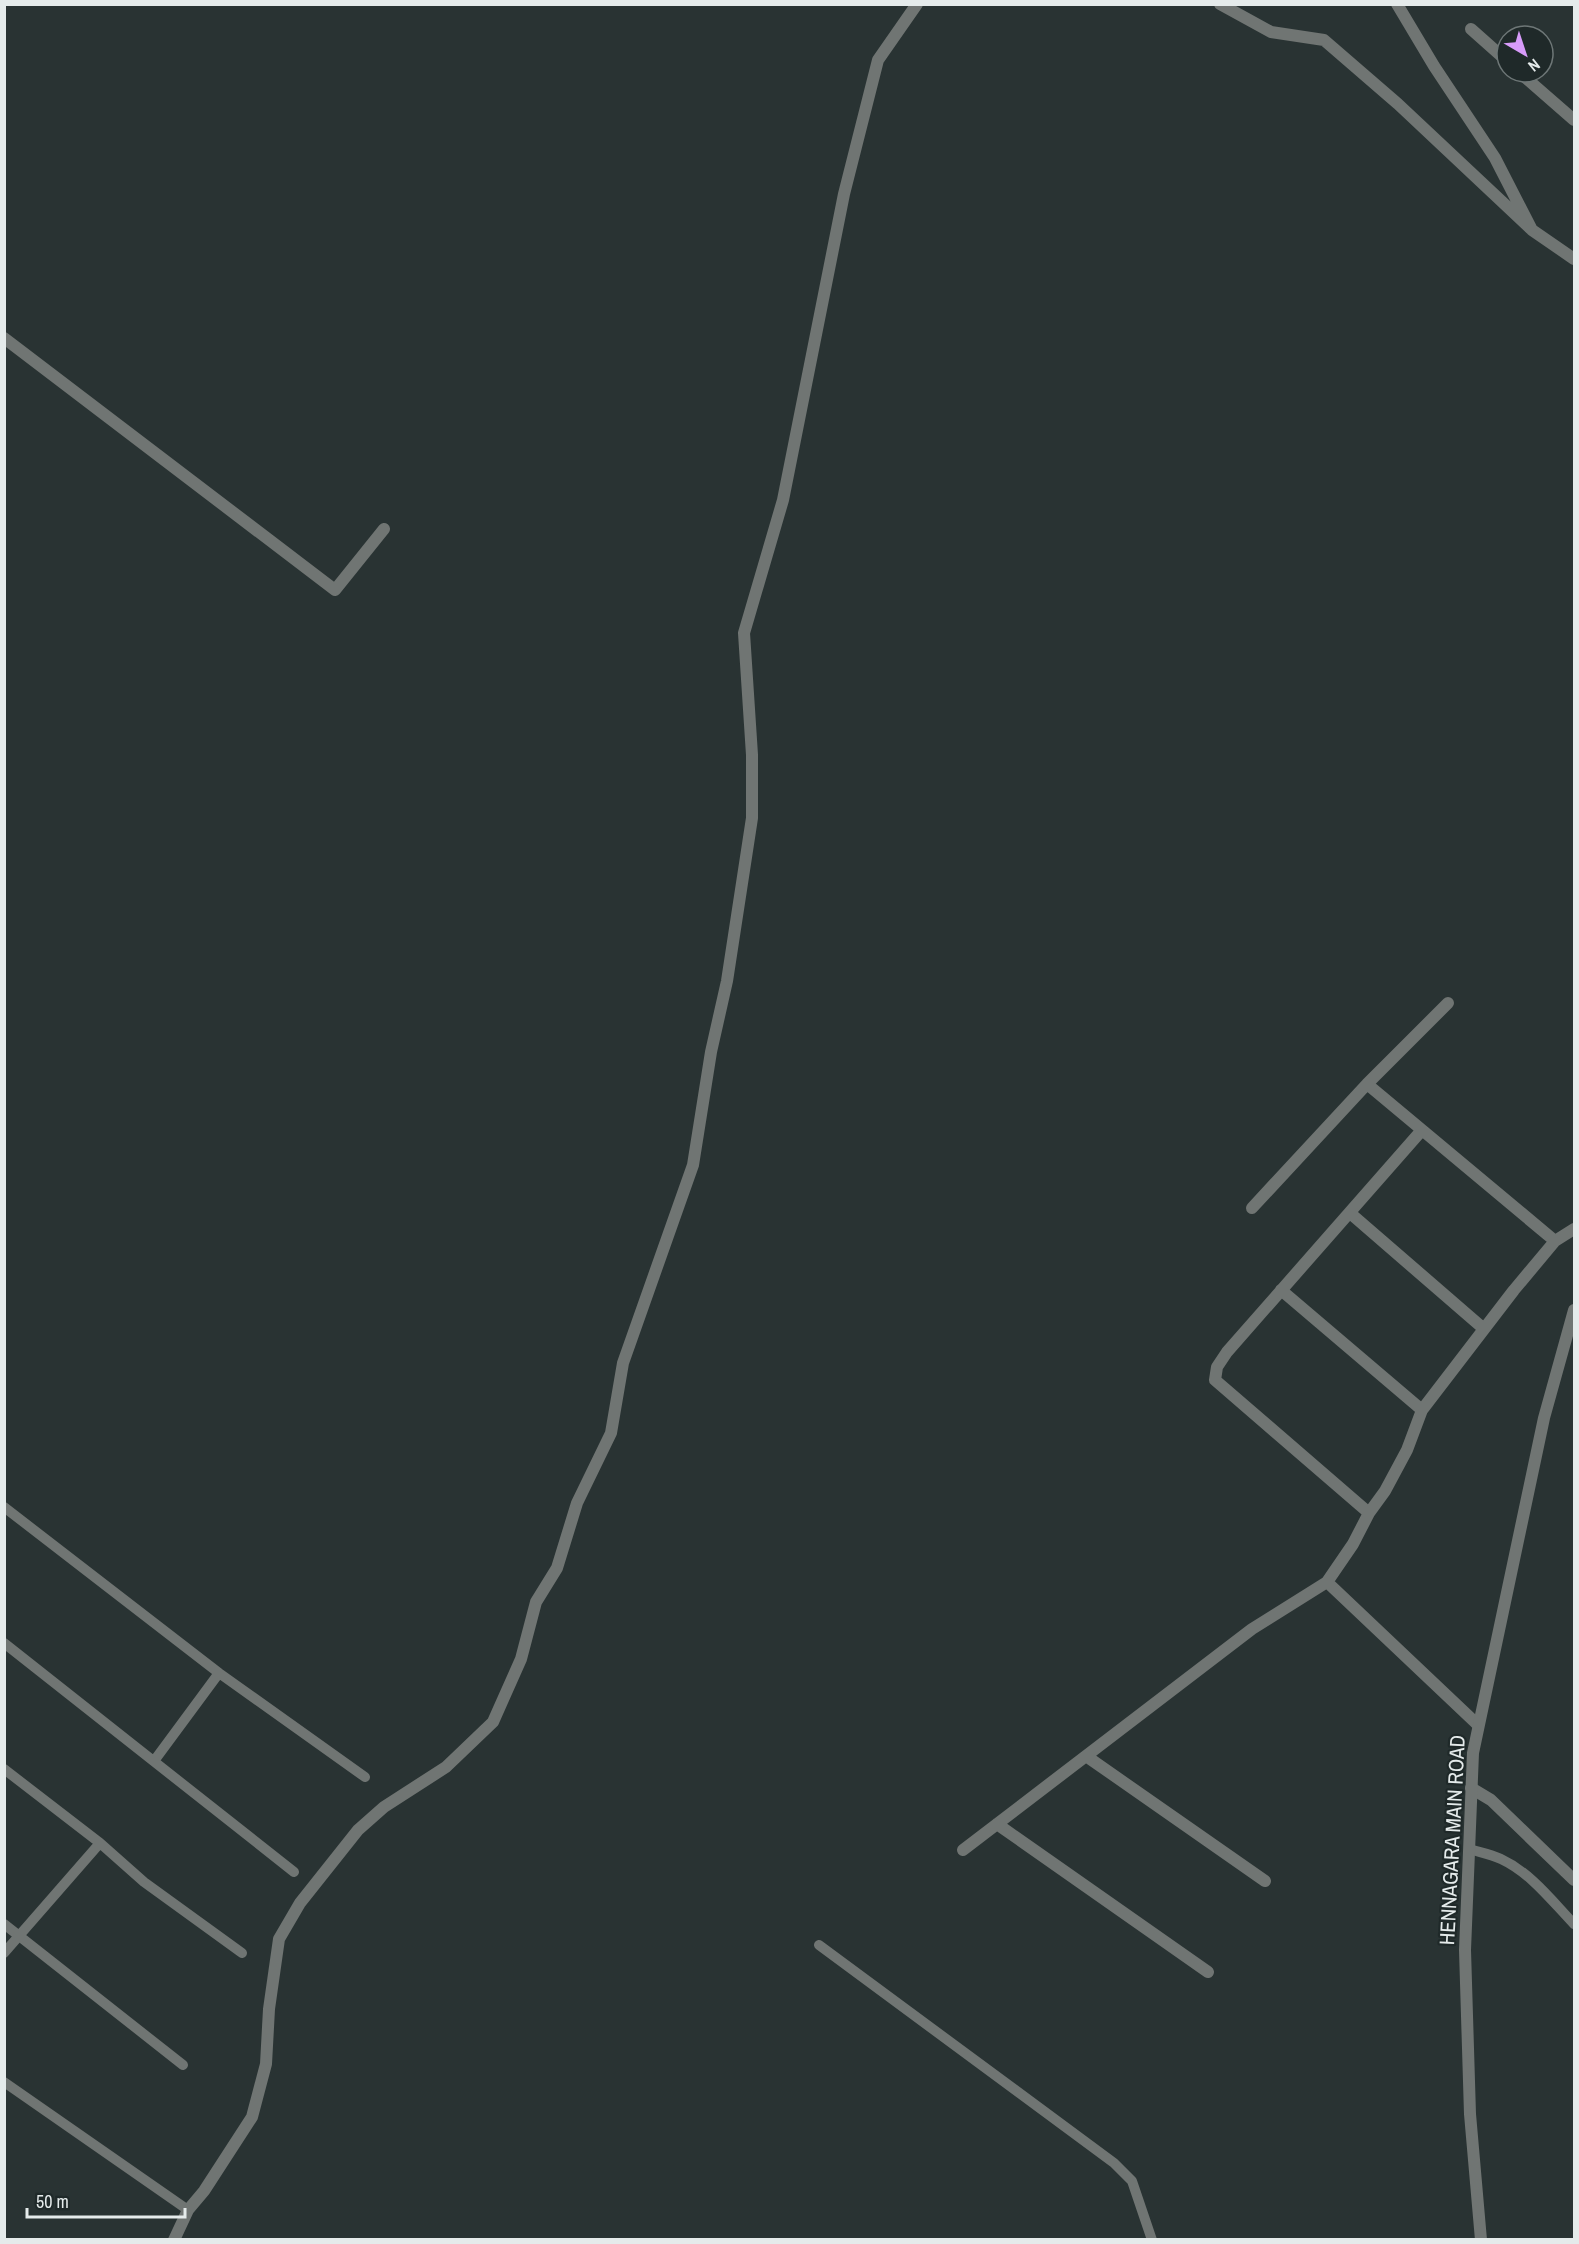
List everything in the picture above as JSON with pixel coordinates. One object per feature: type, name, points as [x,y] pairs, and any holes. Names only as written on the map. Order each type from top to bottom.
[{"type":"street","points":[[174,2240],[188,2210],[204,2191],[252,2117],[266,2064],[269,2008],[279,1939],[300,1903],[358,1830],[384,1807],[446,1767],[493,1722],[521,1659],[536,1602],[557,1568],[578,1503],[610,1433],[623,1363],[693,1165],[711,1052],[727,981],[752,818],[752,755],[744,633],[783,500],[844,194],[878,60],[917,4]]},
{"type":"street","points":[[1220,4],[1271,32],[1324,40],[1398,104],[1532,230],[1575,259]]},
{"type":"street","points":[[1397,4],[1434,66],[1495,158],[1532,230]]},
{"type":"street","points":[[1470,29],[1495,51]]},
{"type":"street","points":[[1533,84],[1575,120]]},
{"type":"street","points":[[4,338],[335,590],[384,529]]},
{"type":"street","points":[[1252,1208],[1367,1084],[1448,1003]]},
{"type":"street","points":[[1367,1084],[1555,1241]]},
{"type":"street","points":[[1369,1513],[1215,1380],[1217,1367],[1227,1352],[1422,1130]]},
{"type":"street","points":[[1350,1213],[1484,1329]]},
{"type":"street","points":[[963,1850],[1252,1629],[1327,1582],[1385,1491],[1407,1450],[1422,1410],[1555,1241],[1575,1228]]},
{"type":"street","points":[[1281,1290],[1422,1410]]},
{"type":"street","name":"HENNAGARA MAIN ROAD","points":[[1480,2240],[1470,2114],[1465,1950],[1473,1754],[1544,1419],[1575,1310]]},
{"type":"street","points":[[1327,1582],[1478,1725]]},
{"type":"street","points":[[1086,1756],[1265,1881]]},
{"type":"street","points":[[1471,1788],[1491,1800],[1575,1880]]},
{"type":"street","points":[[997,1824],[1208,1972]]},
{"type":"lane","points":[[4,1507],[219,1673],[365,1777]]},
{"type":"lane","points":[[4,1643],[294,1872]]},
{"type":"lane","points":[[154,1761],[219,1673]]},
{"type":"lane","points":[[4,1769],[100,1843],[144,1882],[242,1953]]},
{"type":"lane","points":[[4,1953],[100,1843]]},
{"type":"lane","points":[[1469,1850],[1498,1857],[1514,1865],[1535,1882],[1575,1924]]},
{"type":"lane","points":[[4,1924],[183,2065]]},
{"type":"lane","points":[[819,1946],[1114,2163],[1132,2181],[1152,2240]]},
{"type":"lane","points":[[4,2082],[188,2210]]}]
